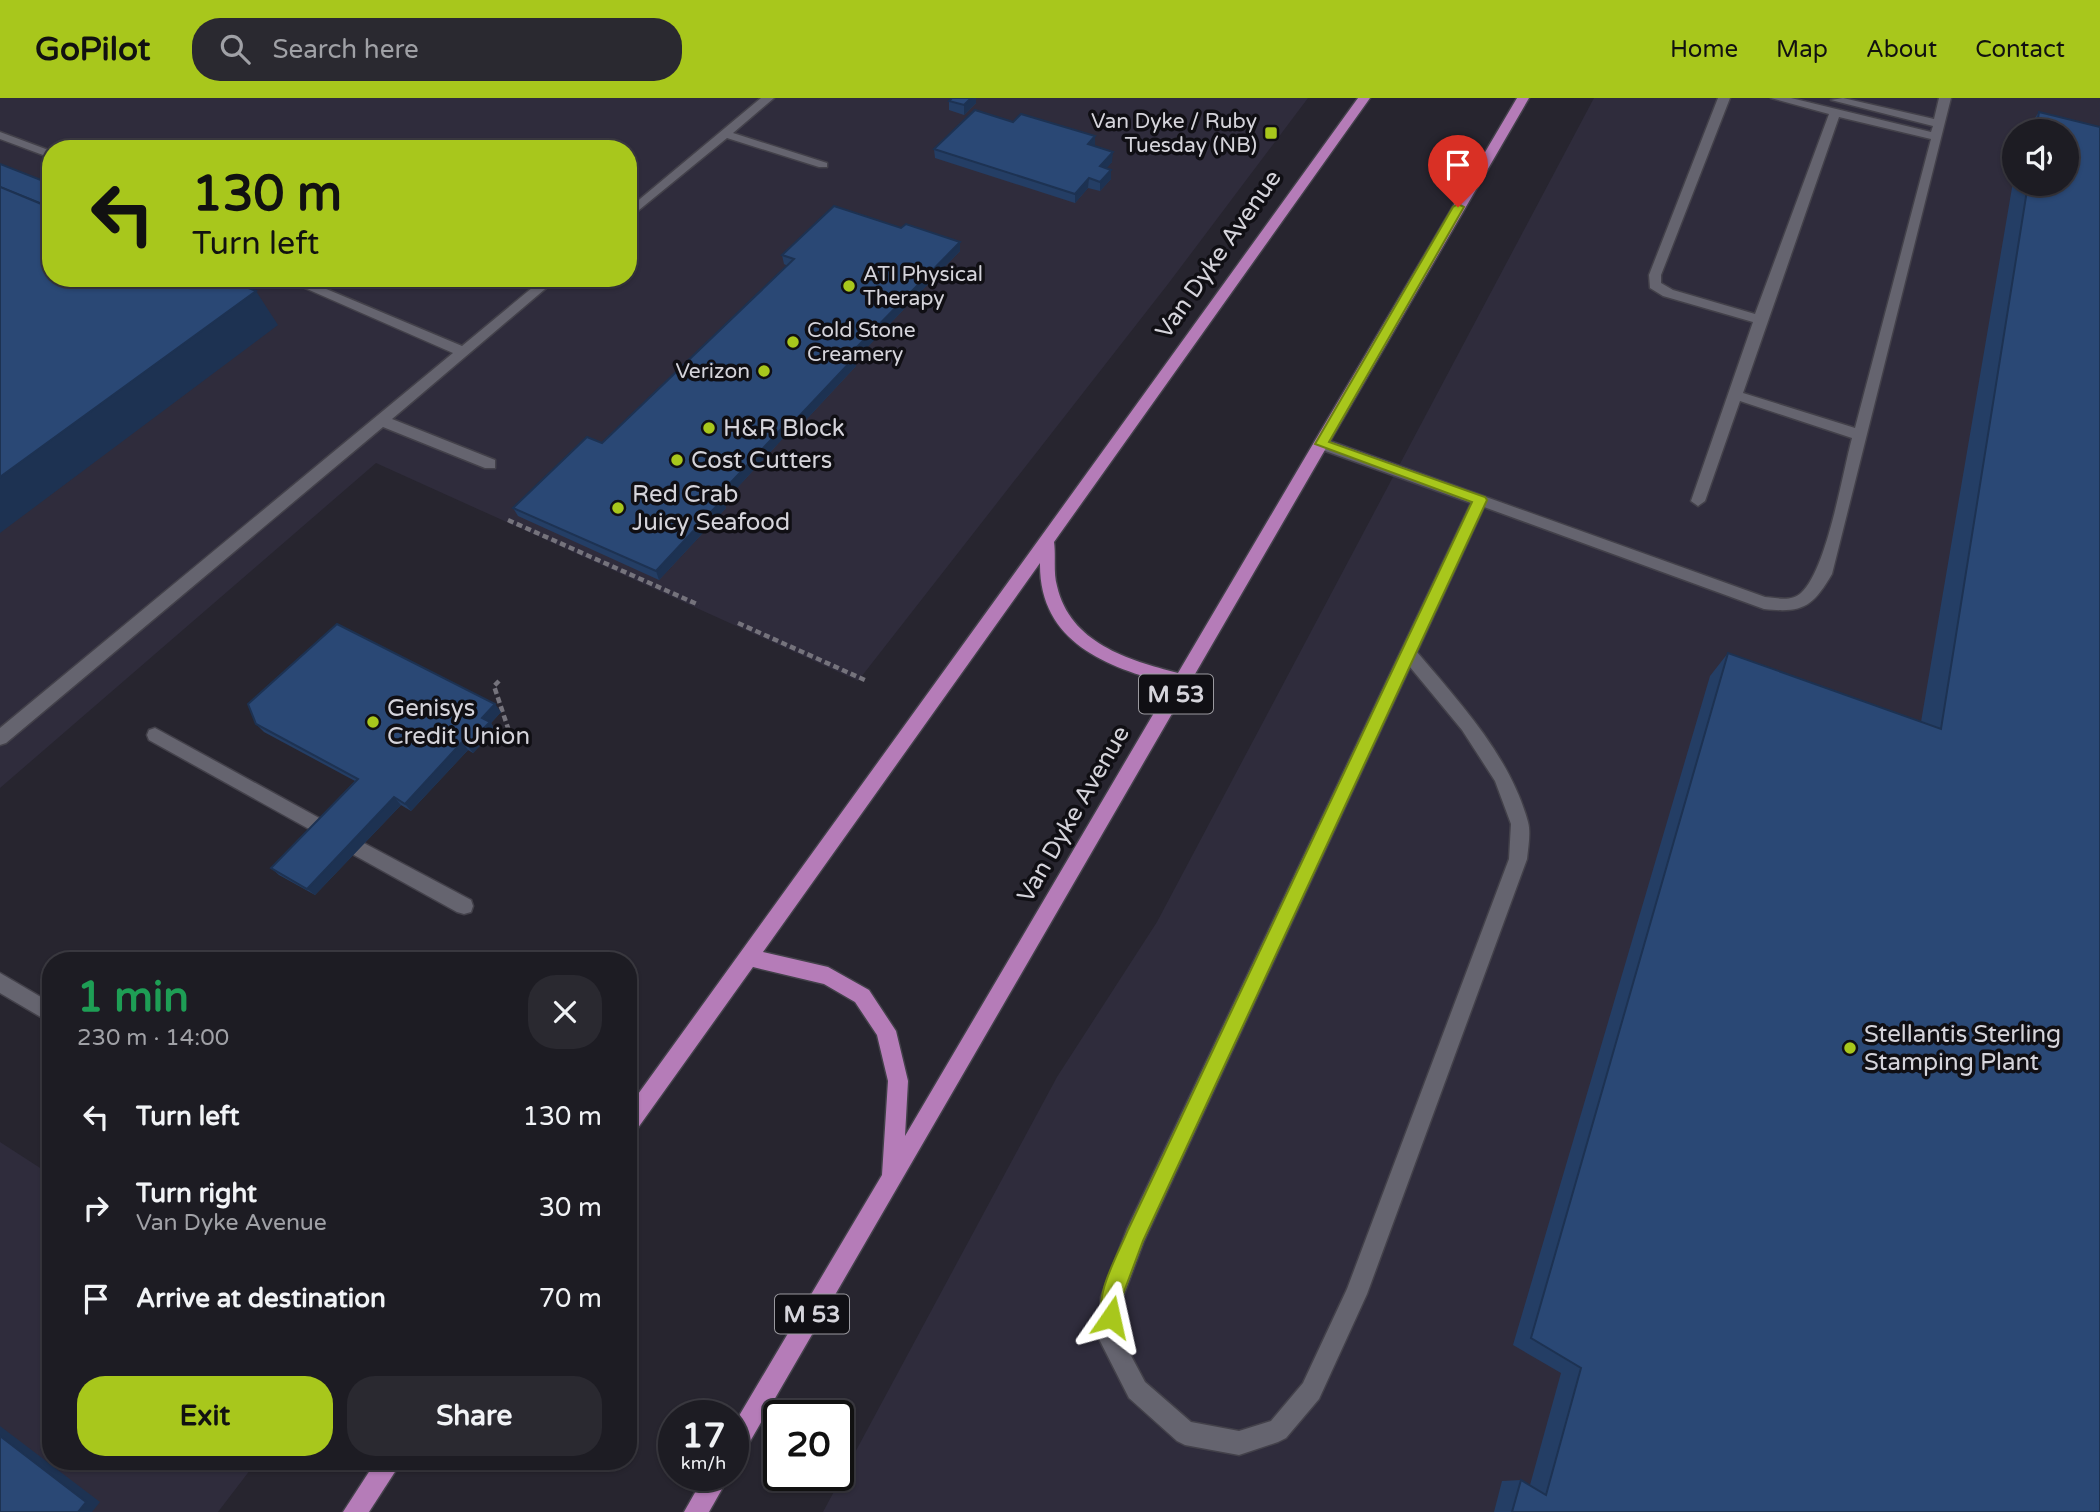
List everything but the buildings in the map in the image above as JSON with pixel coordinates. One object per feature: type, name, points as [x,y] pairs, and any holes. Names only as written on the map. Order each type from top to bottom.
[{"type":"main road","name":"Van Dyke Avenue","points":[[637,1112],[1364,98]]},
{"type":"main road","name":"Van Dyke Avenue","points":[[749,1422],[1523,98]]},
{"type":"main road","points":[[1047,543],[1049,587],[1062,619],[1083,643],[1118,664],[1184,681]]},
{"type":"main road","points":[[748,957],[828,976],[862,996],[886,1031],[898,1081],[891,1180]]},
{"type":"main road","points":[[355,1512],[384,1470]]},
{"type":"main road","points":[[696,1512],[708,1491]]},
{"type":"street","points":[[637,207],[768,98]]},
{"type":"street","points":[[1724,98],[1655,275],[1655,285],[1668,293],[1760,320]]},
{"type":"street","points":[[1777,98],[1835,112],[1938,130]]},
{"type":"street","points":[[1826,98],[1938,130]]},
{"type":"street","points":[[1322,444],[1764,603],[1791,606],[1806,598],[1824,574],[1945,98]]},
{"type":"street","points":[[1698,501],[1835,112]]},
{"type":"street","points":[[725,134],[823,165]]},
{"type":"street","points":[[0,135],[42,151]]},
{"type":"street","points":[[309,287],[463,352]]},
{"type":"street","points":[[0,738],[541,287]]},
{"type":"street","points":[[1735,395],[1860,435]]},
{"type":"street","points":[[380,420],[490,464]]},
{"type":"street","points":[[1408,653],[1468,725],[1502,778],[1520,824],[1518,859],[1356,1294],[1311,1391],[1278,1430],[1239,1443],[1185,1433],[1137,1390],[1109,1337],[1112,1297],[1135,1237],[1408,653],[1480,500]]},
{"type":"street","points":[[155,735],[324,829]]},
{"type":"street","points":[[360,849],[464,906]]},
{"type":"street","points":[[0,982],[42,1008]]},
{"type":"path","points":[[508,520],[699,605]]},
{"type":"path","points":[[738,623],[867,681]]},
{"type":"path","points":[[499,681],[494,686],[511,737],[516,740]]},
{"type":"shaded area","points":[[0,98],[1308,98],[1168,284],[858,681],[376,463],[0,788]]},
{"type":"shaded area","name":"Stellantis Sterling Stamping Plant","points":[[1594,98],[2100,98],[2100,1512],[823,1512],[834,1491],[854,1491],[854,1454],[1057,1077],[1157,922]]},
{"type":"shaded area","points":[[0,1142],[42,1169],[42,1470],[250,1470],[218,1512],[0,1512]]},
{"type":"place","name":"Van Dyke / Ruby Tuesday (NB)","points":[[1271,133]]},
{"type":"place","name":"ATI Physical Therapy","points":[[849,286]]},
{"type":"place","name":"Cold Stone Creamery","points":[[793,342]]},
{"type":"place","name":"Verizon","points":[[764,371]]},
{"type":"place","name":"H&R Block","points":[[709,428]]},
{"type":"place","name":"Cost Cutters","points":[[677,460]]},
{"type":"place","name":"Red Crab Juicy Seafood","points":[[618,508]]},
{"type":"place","name":"Genisys Credit Union","points":[[373,722]]},
{"type":"place","name":"Stellantis Sterling Stamping Plant","points":[[1850,1048]]},
{"type":"route","points":[[1111,1317],[1112,1297],[1135,1237],[1480,500],[1322,444],[1458,207]]}]
